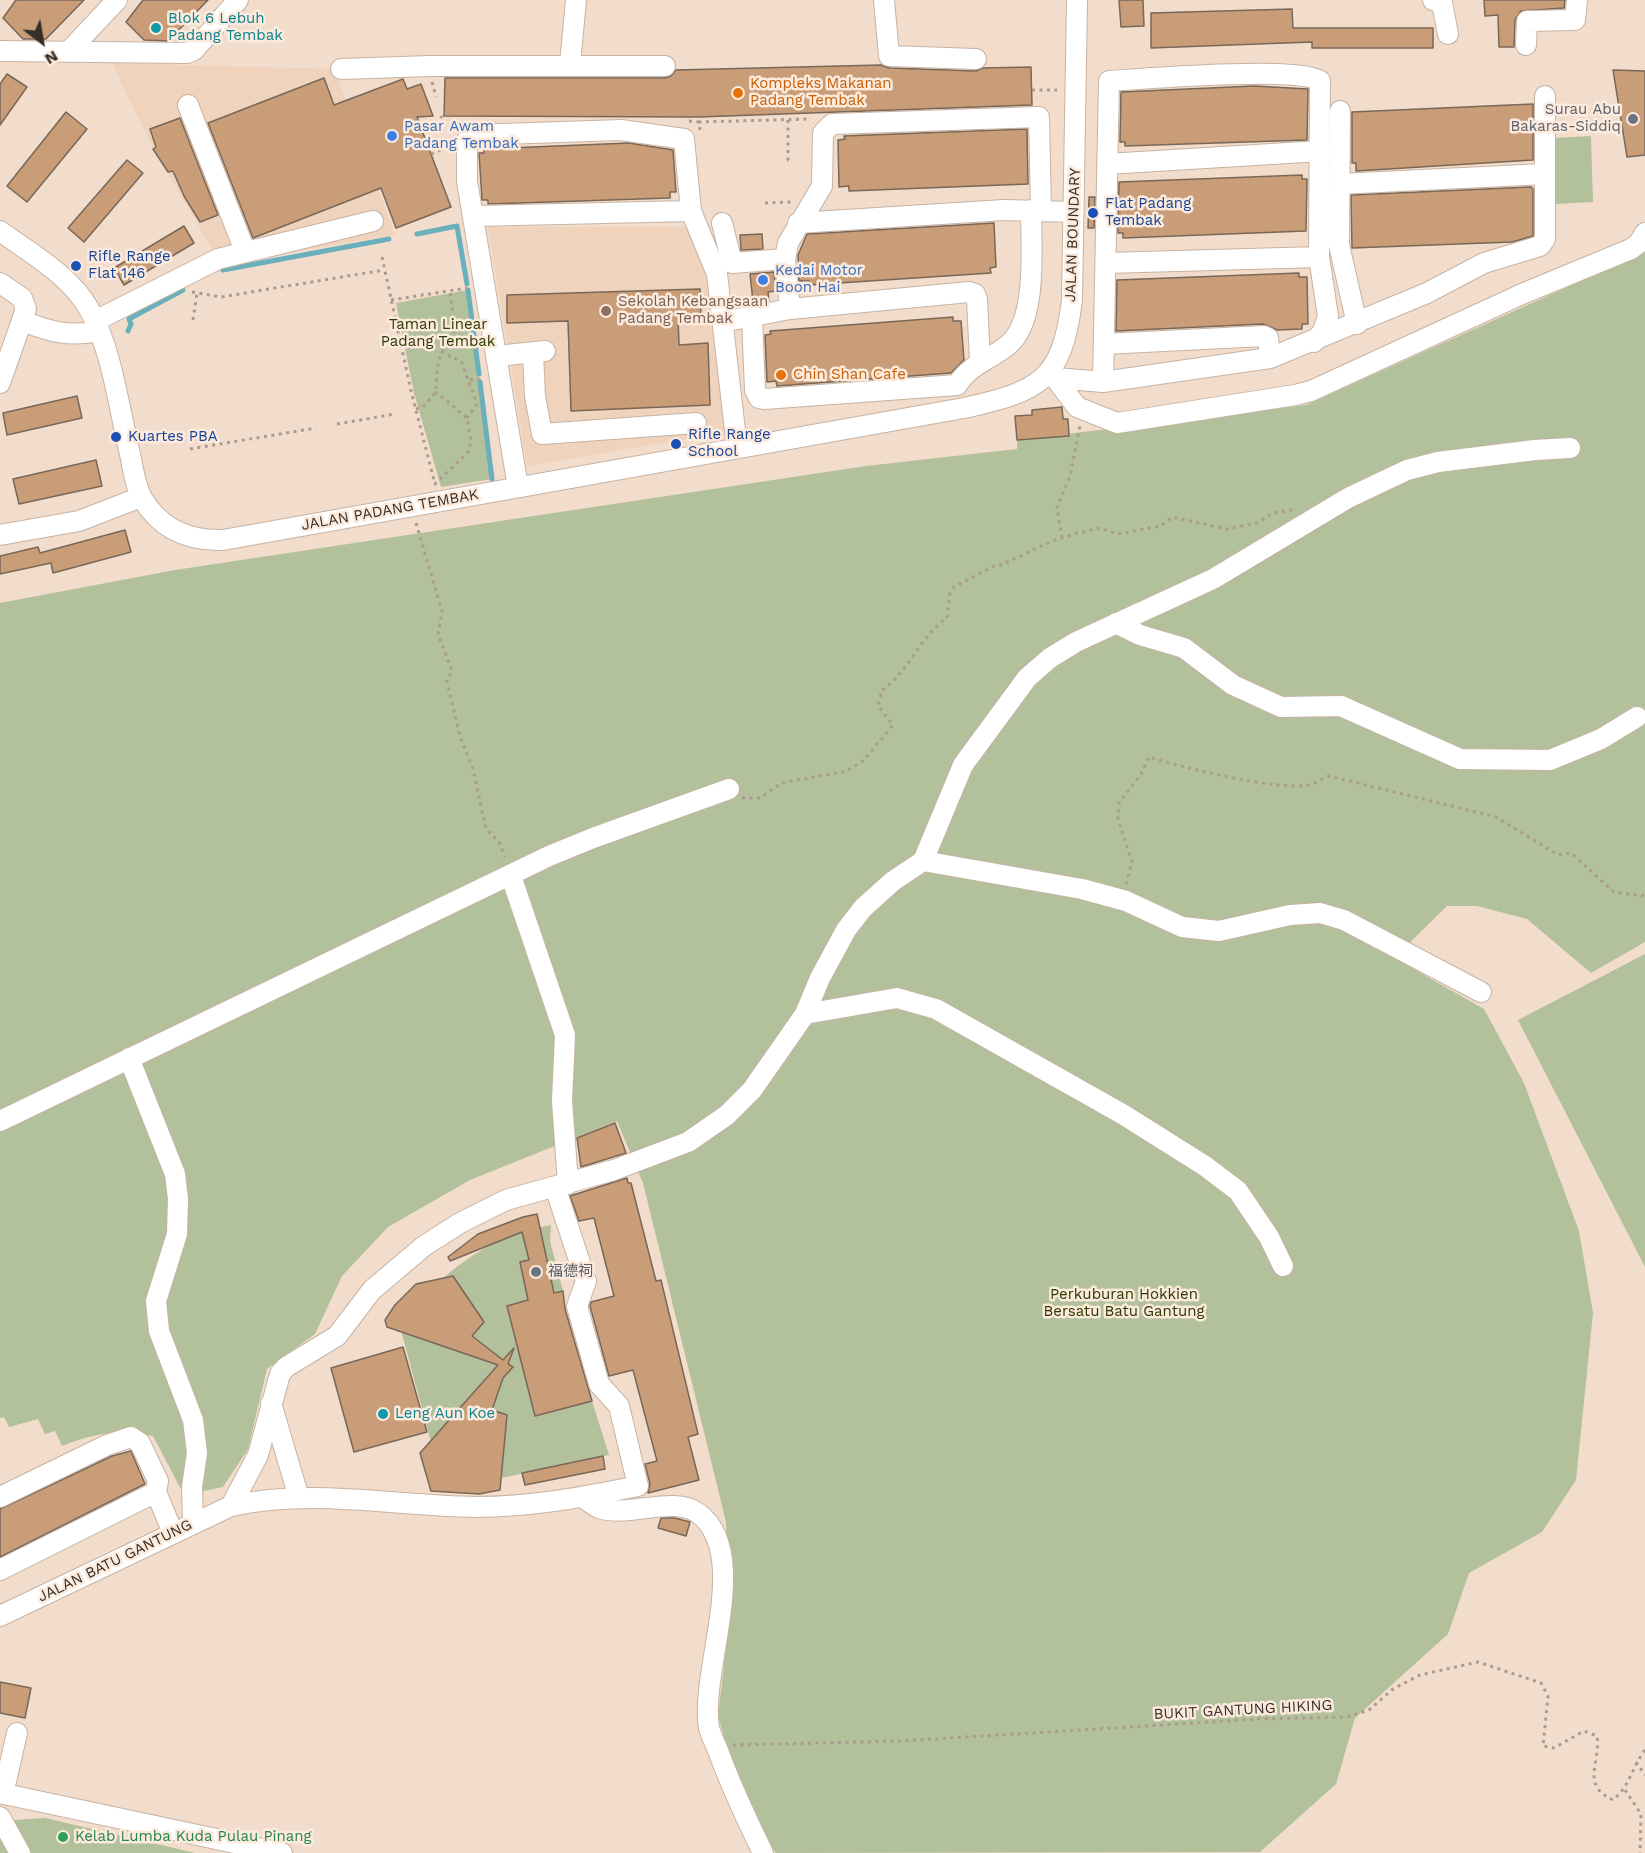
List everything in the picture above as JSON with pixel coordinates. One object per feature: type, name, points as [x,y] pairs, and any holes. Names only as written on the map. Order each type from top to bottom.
[{"type":"street","points":[[69,51],[117,0]]},
{"type":"street","points":[[0,51],[187,53],[194,50],[238,0]]},
{"type":"street","points":[[570,64],[576,0]]},
{"type":"street","points":[[884,0],[889,56],[976,59]]},
{"type":"street","name":"JALAN BOUNDARY","points":[[961,408],[1013,396],[1053,375],[1064,348],[1072,300],[1077,0]]},
{"type":"street","points":[[1433,0],[1443,3],[1448,34]]},
{"type":"street","points":[[1526,45],[1527,21],[1575,20],[1577,0]]},
{"type":"street","points":[[341,69],[570,64],[665,66]]},
{"type":"street","points":[[1103,382],[1109,81],[1257,75],[1317,79],[1321,87],[1319,257],[1328,316],[1323,331],[1314,342]]},
{"type":"street","points":[[1053,375],[1103,382],[1270,358],[1314,342],[1427,293],[1484,263],[1540,246],[1545,239],[1545,96]]},
{"type":"street","points":[[188,105],[245,251]]},
{"type":"street","points":[[1340,111],[1338,245],[1357,324]]},
{"type":"street","points":[[790,309],[785,259],[788,243],[798,223],[812,207],[822,186],[823,134],[828,126],[836,123],[1039,117],[1036,210],[1024,320],[1009,344],[965,371],[957,385],[961,408]]},
{"type":"street","points":[[518,488],[467,181],[467,140],[472,135],[621,130],[684,139],[691,211],[716,266],[737,448]]},
{"type":"street","points":[[1107,164],[1321,151]]},
{"type":"street","points":[[1339,184],[1545,174]]},
{"type":"street","points":[[798,223],[1036,210],[1074,212]]},
{"type":"street","points":[[474,216],[691,211]]},
{"type":"street","points":[[23,321],[51,333],[78,336],[218,259],[373,222]]},
{"type":"street","points":[[722,223],[732,263],[785,259]]},
{"type":"street","name":"JALAN PADANG TEMBAK","points":[[0,231],[71,286],[82,298],[97,326],[141,497],[156,517],[178,533],[206,540],[223,540],[961,408]]},
{"type":"street","points":[[1053,375],[1074,404],[1107,421],[1128,423],[1311,391],[1522,294],[1631,249],[1639,243],[1645,233]]},
{"type":"street","points":[[1106,263],[1319,257]]},
{"type":"street","points":[[0,284],[25,303],[23,321],[0,383]]},
{"type":"street","points":[[722,322],[790,309],[972,293],[977,299],[980,362]]},
{"type":"street","points":[[752,318],[755,390],[759,398],[957,385]]},
{"type":"street","points":[[1104,344],[1264,336],[1268,338],[1270,358]]},
{"type":"street","points":[[497,356],[539,352],[535,396],[542,434]]},
{"type":"street","points":[[510,439],[542,434],[696,423]]},
{"type":"street","points":[[231,1506],[258,1455],[280,1374],[286,1367],[338,1336],[372,1290],[424,1246],[460,1222],[506,1200],[562,1186],[688,1142],[728,1115],[752,1090],[806,1014],[819,978],[846,930],[863,908],[893,881],[923,861],[963,765],[1027,678],[1050,658],[1116,623],[1213,579],[1348,498],[1407,470],[1438,462],[1570,448]]},
{"type":"street","points":[[0,535],[79,521],[141,497]]},
{"type":"street","points":[[1116,623],[1140,635],[1184,648],[1233,685],[1281,707],[1341,706],[1460,759],[1550,760],[1600,739],[1637,717]]},
{"type":"street","points":[[0,1121],[592,838],[729,789]]},
{"type":"street","points":[[923,861],[1082,889],[1126,901],[1182,927],[1219,931],[1290,915],[1328,915],[1344,920],[1482,992]]},
{"type":"street","points":[[511,876],[565,1035],[562,1186],[586,1281],[577,1306],[599,1384],[619,1406],[645,1509]]},
{"type":"street","points":[[806,1014],[897,998],[936,1009],[1124,1115],[1205,1166],[1239,1191],[1269,1237],[1283,1266]]},
{"type":"street","points":[[129,1058],[175,1174],[178,1199],[177,1234],[156,1301],[159,1332],[193,1420],[197,1453],[192,1487],[193,1523]]},
{"type":"street","points":[[271,1402],[299,1498]]},
{"type":"street","points":[[0,1497],[107,1445],[131,1437],[140,1443],[158,1481],[156,1492],[173,1533]]},
{"type":"street","name":"JALAN BATU GANTUNG","points":[[0,1616],[193,1523],[231,1506],[259,1500],[299,1498],[476,1507],[584,1497],[638,1486]]},
{"type":"street","points":[[0,1570],[156,1492]]},
{"type":"street","points":[[584,1497],[599,1508],[670,1507],[695,1510],[713,1530],[719,1548],[723,1600],[708,1709],[710,1729],[723,1767],[763,1853]]},
{"type":"street","points":[[17,1733],[2,1794],[282,1853]]},
{"type":"street","points":[[0,1817],[20,1853]]},
{"type":"path","points":[[1032,90],[1076,89]]},
{"type":"path","points":[[699,117],[697,122],[700,133]]},
{"type":"path","points":[[697,122],[805,119]]},
{"type":"path","points":[[788,120],[788,160],[791,160]]},
{"type":"path","points":[[430,154],[451,146]]},
{"type":"path","points":[[765,203],[787,202]]},
{"type":"path","points":[[382,257],[435,484],[469,451],[471,441],[467,418],[436,392]]},
{"type":"path","points":[[181,278],[188,291],[221,297],[384,270]]},
{"type":"path","points":[[391,300],[463,289]]},
{"type":"path","points":[[416,409],[423,407],[436,392],[437,364],[441,351],[455,330],[450,291]]},
{"type":"path","points":[[193,320],[197,293]]},
{"type":"path","points":[[441,351],[460,361],[470,380],[477,404],[467,418]]},
{"type":"path","points":[[470,380],[477,380]]},
{"type":"path","points":[[1062,538],[1057,508],[1070,476],[1071,463],[1079,440],[1082,409]]},
{"type":"path","points":[[338,424],[395,414]]},
{"type":"path","points":[[190,448],[316,428]]},
{"type":"path","points":[[411,507],[442,611],[438,634],[452,671],[447,681],[460,736],[473,768],[486,829],[499,842],[511,876]]},
{"type":"path","points":[[729,789],[741,798],[760,798],[781,783],[847,771],[864,760],[893,725],[878,706],[882,690],[894,682],[918,647],[947,618],[950,593],[954,587],[996,565],[1001,565],[1062,538],[1100,528],[1117,534],[1161,526],[1172,518],[1227,529],[1257,523],[1273,513],[1295,510]]},
{"type":"path","points":[[1126,901],[1126,880],[1132,862],[1118,819],[1119,803],[1141,774],[1149,757],[1223,775],[1279,784],[1307,785],[1329,776],[1497,817],[1558,855],[1571,853],[1614,892],[1645,896]]},
{"type":"path","name":"BUKIT GANTUNG HIKING","points":[[716,1746],[901,1741],[1259,1719],[1347,1717],[1369,1710],[1393,1689],[1420,1675],[1479,1662],[1541,1683],[1548,1696],[1544,1746],[1554,1748],[1584,1731],[1597,1736],[1599,1747],[1593,1766],[1596,1785],[1601,1794],[1613,1800],[1625,1790]]},
{"type":"path","points":[[1640,1853],[1641,1814],[1625,1790],[1636,1762],[1645,1750]]},
{"type":"path","points":[[1636,1762],[1645,1775]]},
{"type":"shaded area","points":[[112,63],[334,69],[395,235],[230,262],[218,259],[150,143]]},
{"type":"shaded area","name":"Sekolah Kebangsaan Padang Tembak","points":[[488,227],[688,227],[705,266],[727,432],[527,466]]},
{"type":"green space","points":[[1591,136],[1593,202],[1556,204],[1554,138]]},
{"type":"green space","name":"Perkuburan Hokkien Bersatu Batu Gantung","points":[[1645,252],[1645,942],[1591,973],[1527,919],[1477,906],[1447,906],[1394,958],[1484,1009],[1524,1083],[1579,1231],[1593,1313],[1576,1480],[1542,1532],[1469,1573],[1448,1634],[1355,1718],[1336,1784],[1260,1852],[776,1853],[765,1838],[731,1762],[718,1716],[729,1622],[726,1522],[643,1183],[617,1121],[470,1180],[388,1227],[342,1276],[315,1334],[267,1369],[248,1449],[223,1487],[184,1495],[153,1436],[128,1433],[107,1434],[62,1446],[55,1431],[45,1434],[38,1419],[9,1427],[4,1417],[0,1418],[0,603],[175,570],[866,466],[1017,449],[1017,440],[1306,405]]},
{"type":"green space","name":"Taman Linear Padang Tembak","points":[[468,290],[492,479],[441,487],[414,393],[396,303]]},
{"type":"green space","points":[[1645,954],[1645,1267],[1518,1020]]},
{"type":"green space","points":[[551,1225],[550,1241],[563,1291],[507,1306],[535,1416],[592,1401],[609,1455],[478,1483],[441,1479],[399,1323],[432,1289],[466,1260],[505,1238]]},
{"type":"green space","name":"Kelab Lumba Kuda Pulau Pinang","points":[[45,1818],[195,1853],[0,1853],[0,1821]]},
{"type":"building","points":[[16,0],[84,0],[46,39],[23,39],[3,18]]},
{"type":"building","name":"Blok 6 Lebuh Padang Tembak","points":[[143,0],[208,0],[168,41],[144,40],[126,22]]},
{"type":"building","points":[[1119,0],[1143,0],[1144,26],[1121,27]]},
{"type":"building","points":[[1484,0],[1565,0],[1564,8],[1521,11],[1515,20],[1514,47],[1499,47],[1498,15],[1485,16]]},
{"type":"building","points":[[1292,9],[1293,28],[1433,28],[1433,48],[1312,48],[1312,42],[1151,48],[1151,13]]},
{"type":"building","name":"Kompleks Makanan Padang Tembak","points":[[881,65],[889,68],[976,71],[983,68],[1031,67],[1032,105],[699,117],[444,116],[445,78],[665,78],[671,76],[676,70]]},
{"type":"building","name":"Surau Abu Bakaras-Siddiq","points":[[1613,70],[1645,71],[1645,155],[1627,157]]},
{"type":"building","points":[[7,74],[27,87],[0,125],[0,84]]},
{"type":"building","points":[[324,78],[334,105],[403,79],[407,89],[421,84],[433,116],[417,117],[451,207],[396,228],[381,188],[253,238],[208,123]]},
{"type":"building","points":[[1254,86],[1308,89],[1307,140],[1125,146],[1125,142],[1120,142],[1121,92]]},
{"type":"building","points":[[1533,104],[1533,160],[1356,171],[1356,163],[1352,163],[1352,112]]},
{"type":"building","points":[[66,112],[87,129],[27,202],[7,186]]},
{"type":"building","points":[[180,118],[218,215],[200,222],[184,196],[173,171],[168,172],[153,149],[156,147],[150,129]]},
{"type":"building","points":[[1027,129],[1028,184],[849,191],[849,186],[839,187],[838,140],[845,139],[844,136]]},
{"type":"building","points":[[629,143],[673,150],[676,192],[670,192],[670,198],[488,204],[488,200],[482,200],[479,153],[484,153],[484,149]]},
{"type":"building","points":[[127,160],[143,173],[84,242],[68,228]]},
{"type":"building","points":[[1302,175],[1302,179],[1307,179],[1306,231],[1123,238],[1123,233],[1118,233],[1119,182]]},
{"type":"building","points":[[1531,187],[1533,189],[1533,236],[1512,242],[1352,248],[1351,195]]},
{"type":"building","points":[[1089,197],[1095,197],[1094,228],[1088,228]]},
{"type":"building","points":[[994,223],[996,267],[990,268],[991,273],[809,285],[809,281],[799,281],[798,255],[807,234]]},
{"type":"building","points":[[184,226],[194,243],[124,285],[114,268]]},
{"type":"building","points":[[762,234],[763,249],[741,250],[740,235]]},
{"type":"building","name":"Kedai Motor Boon Hai","points":[[774,272],[776,291],[768,292],[769,301],[753,302],[750,274]]},
{"type":"building","points":[[1299,273],[1299,277],[1307,277],[1308,324],[1302,324],[1302,329],[1277,330],[1263,324],[1116,331],[1117,280]]},
{"type":"building","points":[[700,289],[701,316],[678,317],[679,345],[708,343],[710,405],[571,411],[568,321],[507,323],[507,295]]},
{"type":"building","points":[[953,317],[953,321],[961,321],[964,360],[951,373],[777,386],[776,381],[767,382],[765,335],[771,334],[770,331]]},
{"type":"building","points":[[77,396],[82,418],[7,435],[3,413]]},
{"type":"building","points":[[1062,407],[1063,419],[1068,419],[1069,436],[1017,440],[1015,416],[1032,415],[1032,410]]},
{"type":"building","points":[[96,460],[102,486],[19,504],[13,479]]},
{"type":"building","points":[[125,530],[131,552],[53,573],[51,563],[0,574],[0,556],[38,547],[40,553]]},
{"type":"building","points":[[615,1123],[626,1153],[581,1167],[577,1138]]},
{"type":"building","points":[[627,1178],[628,1183],[631,1183],[656,1281],[661,1280],[698,1434],[688,1437],[699,1480],[648,1493],[650,1484],[645,1464],[657,1461],[633,1370],[609,1376],[590,1306],[591,1302],[614,1296],[594,1218],[579,1221],[570,1196]]},
{"type":"building","points":[[537,1214],[554,1293],[563,1291],[565,1309],[592,1401],[535,1416],[507,1306],[528,1300],[520,1262],[529,1260],[522,1232],[450,1261],[448,1257],[478,1234]]},
{"type":"building","points":[[453,1276],[484,1322],[472,1336],[503,1360],[514,1348],[508,1364],[513,1367],[503,1378],[492,1410],[507,1415],[500,1490],[479,1494],[431,1491],[420,1453],[498,1365],[387,1327],[385,1320],[395,1305],[416,1284]]},
{"type":"building","name":"Leng Aun Koe","points":[[403,1347],[427,1432],[354,1452],[331,1368]]},
{"type":"building","points":[[131,1451],[145,1484],[0,1557],[0,1509],[112,1456]]},
{"type":"building","points":[[603,1456],[605,1469],[525,1485],[522,1473]]},
{"type":"building","points":[[661,1518],[675,1518],[690,1522],[686,1536],[658,1528]]},
{"type":"building","points":[[0,1682],[31,1688],[25,1718],[0,1713]]},
{"type":"waterway","points":[[417,234],[457,226],[467,284]]},
{"type":"waterway","points":[[223,270],[389,239]]},
{"type":"waterway","points":[[128,331],[131,324],[129,319],[183,290]]},
{"type":"waterway","points":[[468,290],[479,374]]},
{"type":"waterway","points":[[480,382],[492,479]]},
{"type":"place","name":"Blok 6 Lebuh Padang Tembak","points":[[156,28]]},
{"type":"place","name":"Kompleks Makanan Padang Tembak","points":[[738,93]]},
{"type":"place","name":"Surau Abu Bakaras-Siddiq","points":[[1633,119]]},
{"type":"place","name":"Pasar Awam Padang Tembak","points":[[392,136]]},
{"type":"place","name":"Flat Padang Tembak","points":[[1093,213]]},
{"type":"place","name":"Rifle Range Flat 146","points":[[76,266]]},
{"type":"place","name":"Kedai Motor Boon Hai","points":[[763,280]]},
{"type":"place","name":"Sekolah Kebangsaan Padang Tembak","points":[[606,311]]},
{"type":"place","name":"Chin Shan Cafe","points":[[781,375]]},
{"type":"place","name":"Kuartes PBA","points":[[116,437]]},
{"type":"place","name":"Rifle Range School","points":[[676,444]]},
{"type":"place","name":"福德祠","points":[[536,1272]]},
{"type":"place","name":"Leng Aun Koe","points":[[383,1414]]},
{"type":"place","name":"Kelab Lumba Kuda Pulau Pinang","points":[[63,1837]]}]
